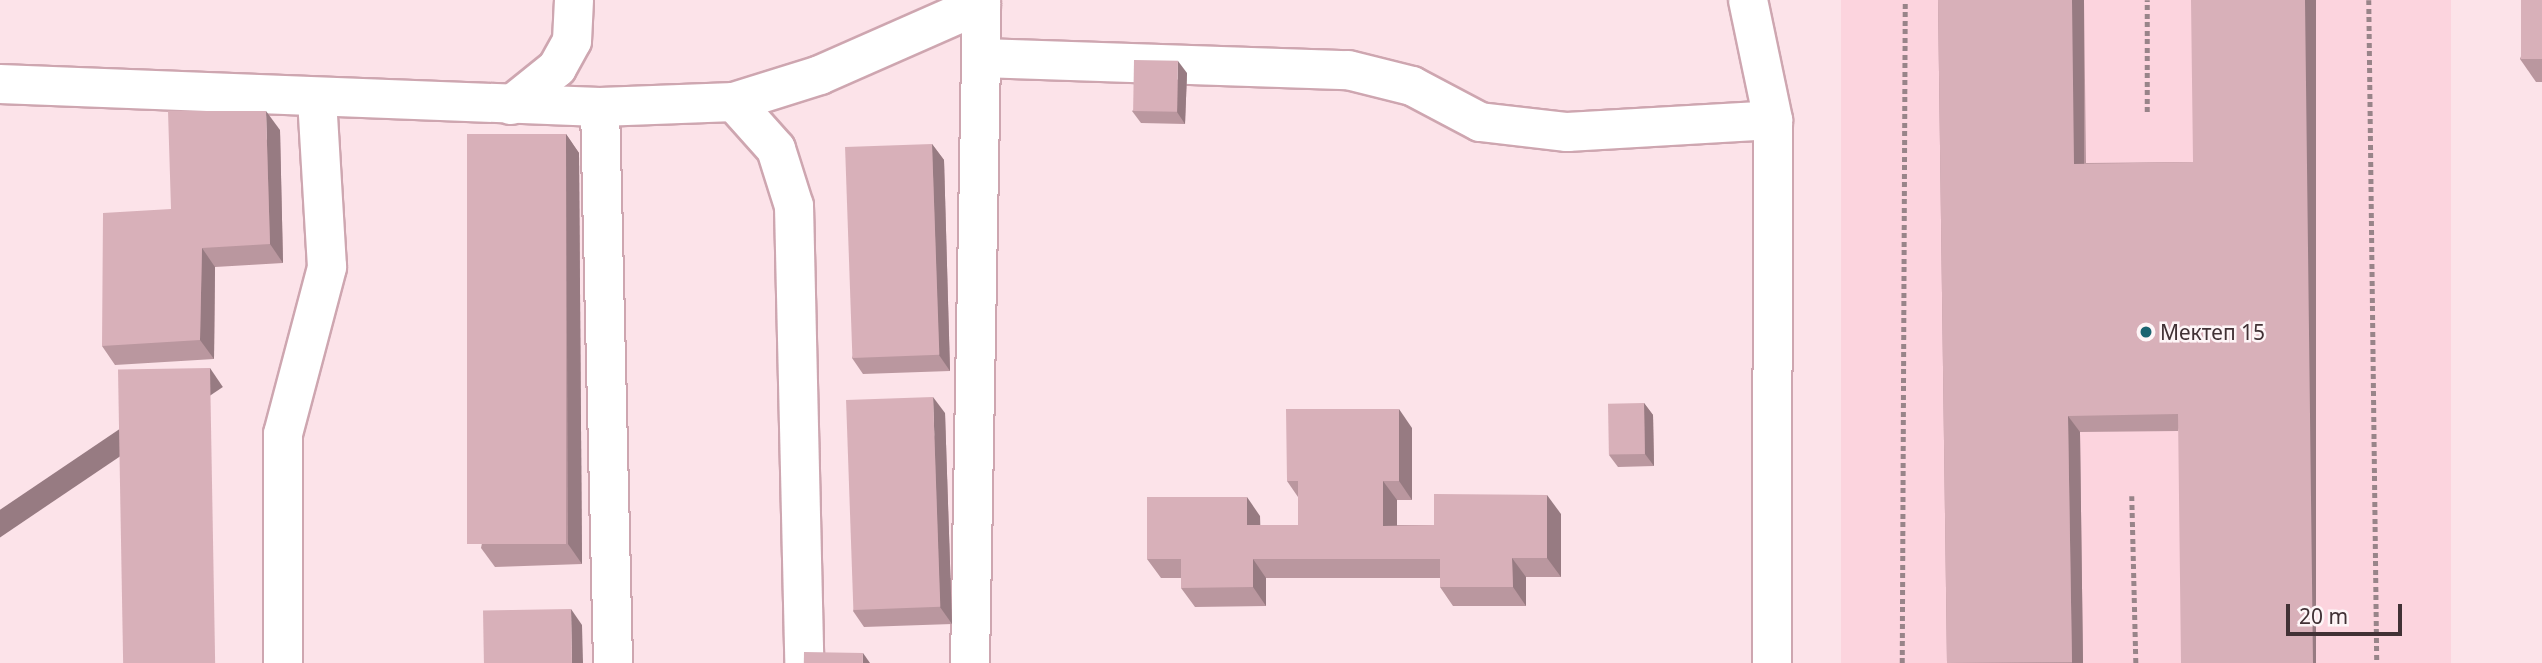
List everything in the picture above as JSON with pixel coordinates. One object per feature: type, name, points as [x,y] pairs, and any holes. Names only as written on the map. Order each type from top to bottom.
[{"type":"street","points":[[511,105],[557,68],[572,41],[574,0]]},
{"type":"street","points":[[1748,0],[1773,120],[1772,663]]},
{"type":"street","points":[[0,85],[511,105],[600,107],[734,102],[820,75],[981,2],[970,663]]},
{"type":"street","points":[[981,58],[1348,70],[1412,86],[1480,122],[1567,132],[1773,120]]},
{"type":"street","points":[[284,663],[282,434],[327,267],[317,99]]},
{"type":"street","points":[[734,102],[776,149],[794,206],[804,663]]},
{"type":"street","points":[[600,107],[613,663]]},
{"type":"path","points":[[1902,663],[1905,0]]},
{"type":"path","points":[[2147,0],[2147,112]]},
{"type":"path","points":[[2369,0],[2377,663]]},
{"type":"path","points":[[2132,496],[2136,663]]},
{"type":"shaded area","name":"Мектеп 15","points":[[1841,0],[2451,0],[2451,663],[1841,663]]},
{"type":"building","points":[[1938,0],[2072,0],[2074,164],[2193,162],[2191,0],[2305,0],[2313,663],[2181,663],[2178,414],[2068,416],[2072,662],[1947,663]]},
{"type":"building","points":[[2521,0],[2542,0],[2542,59],[2521,59]]},
{"type":"building","points":[[1134,60],[1178,61],[1177,112],[1133,111]]},
{"type":"building","points":[[168,111],[266,111],[270,244],[202,248],[200,340],[102,346],[103,213],[171,209]]},
{"type":"building","points":[[467,134],[566,134],[566,544],[467,544]]},
{"type":"building","points":[[932,144],[939,355],[852,358],[845,147]]},
{"type":"building","points":[[210,368],[215,663],[123,663],[118,370]]},
{"type":"building","points":[[933,397],[940,607],[853,610],[846,400]]},
{"type":"building","points":[[1644,403],[1645,454],[1609,455],[1608,404]]},
{"type":"building","points":[[1286,409],[1399,409],[1399,481],[1383,481],[1383,526],[1434,525],[1434,494],[1547,495],[1547,558],[1512,558],[1513,587],[1440,587],[1440,559],[1253,559],[1253,587],[1181,588],[1181,559],[1147,559],[1147,497],[1247,497],[1247,525],[1298,525],[1298,481],[1287,481]]},
{"type":"building","points":[[571,609],[572,663],[484,663],[483,611]]},
{"type":"building","points":[[804,652],[863,653],[863,663],[804,663]]},
{"type":"place","name":"Мектеп 15","points":[[2146,332]]}]
